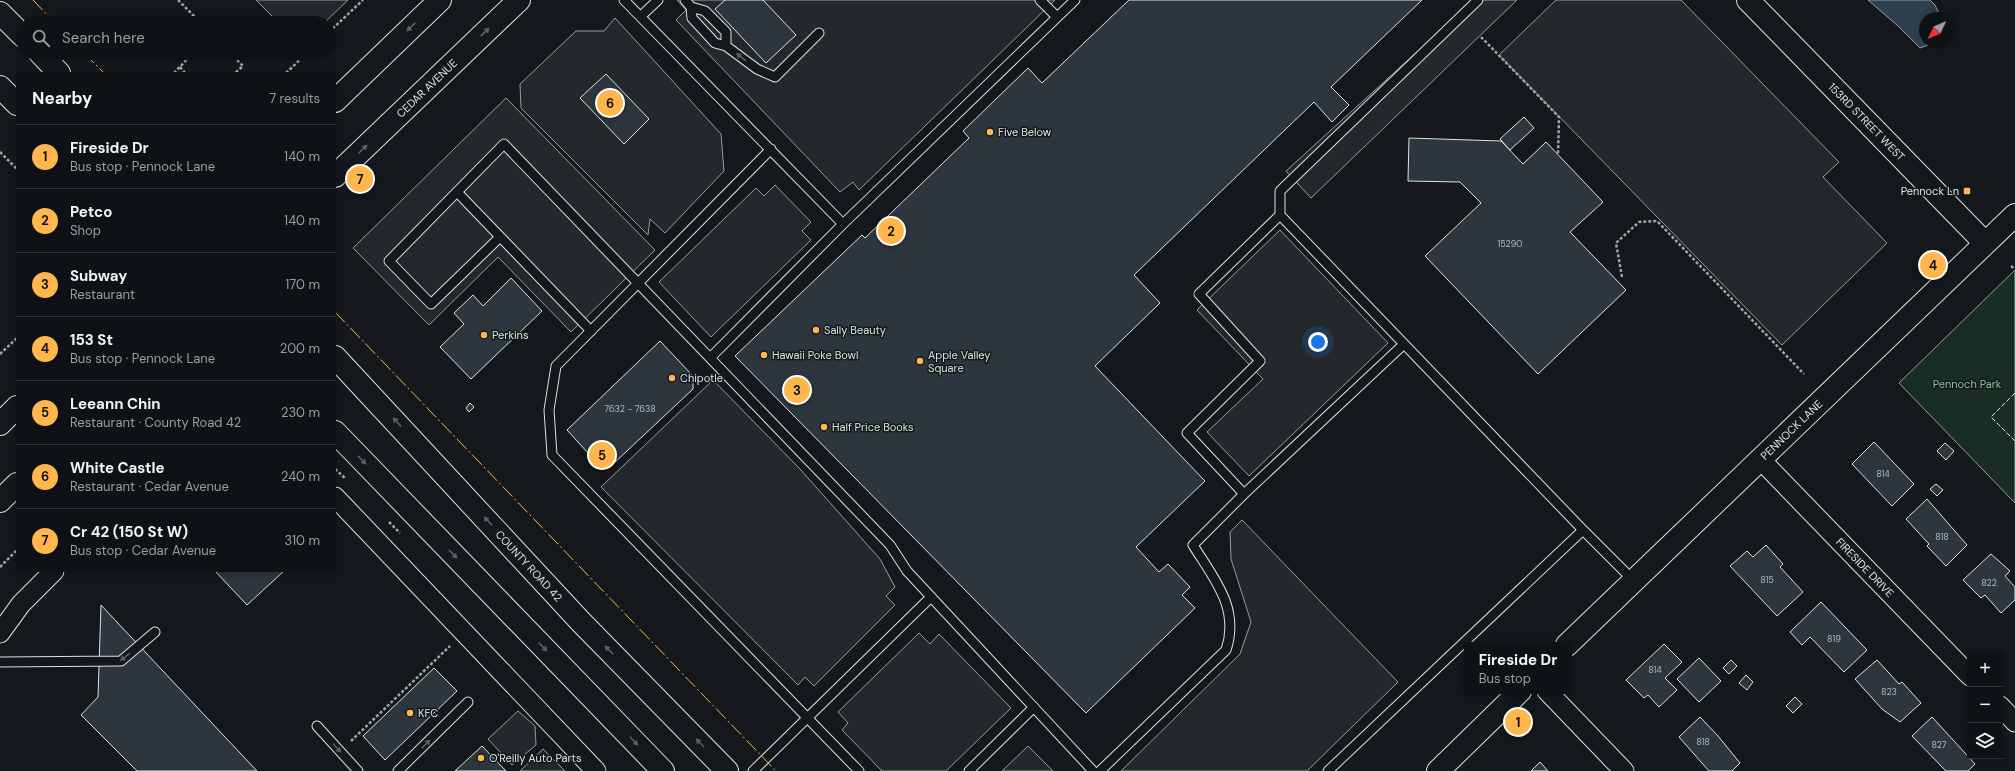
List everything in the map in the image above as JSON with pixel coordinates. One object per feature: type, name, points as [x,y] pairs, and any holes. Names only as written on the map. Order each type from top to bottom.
[{"type":"main road","points":[[336,100],[440,0]]},
{"type":"main road","name":"CEDAR AVENUE","points":[[336,175],[519,0]]},
{"type":"main road","name":"153RD STREET WEST","points":[[1748,0],[1985,243]]},
{"type":"main road","points":[[0,13],[16,29]]},
{"type":"main road","points":[[47,60],[58,72]]},
{"type":"main road","points":[[0,87],[16,103]]},
{"type":"main road","name":"PENNOCK LANE","points":[[1570,642],[2015,215]]},
{"type":"main road","name":"COUNTY ROAD 42","points":[[336,358],[581,622],[727,771]]},
{"type":"main road","points":[[0,424],[16,408]]},
{"type":"main road","points":[[336,433],[663,771]]},
{"type":"main road","points":[[0,500],[16,485]]},
{"type":"main road","points":[[1438,771],[1517,694]]},
{"type":"street","name":"FIRESIDE DRIVE","points":[[1760,459],[1967,673]]},
{"type":"street","points":[[336,498],[596,771]]},
{"type":"street","points":[[0,633],[21,604],[53,572]]},
{"type":"street","points":[[1551,694],[1624,771]]},
{"type":"street","points":[[2003,709],[2015,722]]},
{"type":"lane","points":[[624,0],[843,224]]},
{"type":"lane","points":[[641,16],[658,0]]},
{"type":"lane","points":[[685,0],[691,7],[705,11],[726,32],[726,46]]},
{"type":"lane","points":[[1040,0],[1057,17]]},
{"type":"lane","points":[[710,357],[843,224],[1075,0]]},
{"type":"lane","points":[[1478,0],[1280,191],[1280,215],[1583,530],[1634,581]]},
{"type":"lane","points":[[691,7],[692,18],[715,43],[726,46],[756,69],[775,77],[820,33]]},
{"type":"lane","points":[[500,237],[431,304],[389,261],[504,144],[890,545],[907,571],[1093,771]]},
{"type":"lane","points":[[771,149],[556,366],[549,410],[552,455],[859,771]]},
{"type":"lane","points":[[457,192],[591,331]]},
{"type":"lane","points":[[1244,494],[1187,433],[1260,361],[1199,294],[1280,215]]},
{"type":"lane","points":[[1100,771],[1226,650],[1230,638],[1228,606],[1220,589],[1193,545],[1244,494],[1404,344]]},
{"type":"lane","points":[[1464,642],[1583,530]]},
{"type":"lane","points":[[753,771],[931,597]]},
{"type":"lane","points":[[0,662],[121,661],[154,632]]},
{"type":"lane","points":[[1328,771],[1464,642]]},
{"type":"lane","points":[[398,771],[468,702]]},
{"type":"lane","points":[[969,771],[1034,707]]},
{"type":"lane","points":[[317,726],[358,771]]},
{"type":"path","points":[[178,0],[194,16]]},
{"type":"path","points":[[336,25],[363,0]]},
{"type":"path","points":[[1481,37],[1559,117],[1558,155]]},
{"type":"path","points":[[175,72],[186,60]]},
{"type":"path","points":[[236,72],[243,66],[237,60]]},
{"type":"path","points":[[287,72],[300,60]]},
{"type":"path","points":[[180,67],[184,72]]},
{"type":"path","points":[[0,152],[16,168]]},
{"type":"path","points":[[1622,277],[1616,243],[1640,222],[1657,221],[1804,374]]},
{"type":"path","points":[[2011,266],[2015,269]]},
{"type":"path","points":[[0,354],[16,339]]},
{"type":"path","points":[[0,567],[16,551]]},
{"type":"path","points":[[350,743],[452,644]]},
{"type":"green space","name":"Pennoch Park","points":[[2015,270],[2015,503],[1899,383]]},
{"type":"shaded area","points":[[256,0],[348,0],[331,16],[272,16]]},
{"type":"shaded area","points":[[677,0],[1055,0],[859,190],[853,182],[840,192],[676,20],[686,10]]},
{"type":"shaded area","points":[[1474,0],[1517,0],[1311,198],[1286,171]]},
{"type":"shaded area","points":[[1556,0],[1681,0],[1839,162],[1823,177],[1887,243],[1782,345],[1499,55]]},
{"type":"shaded area","points":[[615,18],[721,134],[724,171],[665,233],[650,219],[648,235],[521,108],[520,84],[576,31],[604,31]]},
{"type":"shaded area","points":[[506,98],[655,250],[571,332],[498,257],[429,325],[353,248]]},
{"type":"shaded area","points":[[775,185],[811,222],[802,231],[811,240],[711,337],[659,282],[756,188],[764,196]]},
{"type":"shaded area","points":[[1280,230],[1388,343],[1249,476],[1207,432],[1263,379],[1197,310]]},
{"type":"shaded area","points":[[713,380],[800,469],[880,559],[895,587],[886,596],[895,605],[814,686],[805,677],[798,685],[601,487]]},
{"type":"shaded area","points":[[1242,520],[1398,682],[1307,771],[1121,771],[1240,654],[1251,622],[1231,559],[1230,532]]},
{"type":"shaded area","points":[[919,633],[930,644],[939,634],[1011,708],[946,771],[882,771],[842,730],[848,723],[838,712]]},
{"type":"shaded area","points":[[518,711],[535,726],[536,745],[512,765],[488,739]]},
{"type":"shaded area","points":[[1028,746],[1053,771],[1002,771]]},
{"type":"shaded area","points":[[543,749],[565,771],[520,771]]},
{"type":"water","points":[[1868,0],[1930,0],[1935,5],[1938,12],[1919,12],[1919,47],[1898,26]]},
{"type":"building","points":[[725,0],[763,0],[796,35],[766,63],[715,9]]},
{"type":"building","name":"Apple Valley Square","points":[[1129,0],[1422,0],[1331,87],[1349,105],[1332,122],[1314,102],[1134,275],[1160,303],[1095,366],[1205,481],[1136,547],[1159,572],[1168,564],[1190,587],[1182,595],[1195,608],[1086,713],[735,356],[862,235],[865,238],[969,138],[963,131],[1028,68],[1042,83]]},
{"type":"building","points":[[606,74],[649,119],[624,144],[580,98]]},
{"type":"building","points":[[1524,117],[1534,128],[1510,150],[1500,139]]},
{"type":"building","points":[[1409,138],[1501,141],[1523,164],[1546,142],[1603,202],[1570,232],[1626,290],[1538,374],[1425,256],[1481,203],[1460,182],[1408,181]]},
{"type":"building","name":"Perkins","points":[[511,278],[542,311],[471,379],[440,347],[464,324],[454,313],[473,295],[483,306]]},
{"type":"building","points":[[660,341],[693,376],[693,389],[612,465],[599,465],[567,430]]},
{"type":"building","points":[[470,403],[474,407],[469,412],[466,408]]},
{"type":"building","points":[[1874,442],[1914,484],[1892,506],[1852,464]]},
{"type":"building","points":[[1945,443],[1954,451],[1946,460],[1937,451]]},
{"type":"building","points":[[1936,484],[1943,490],[1937,496],[1930,489]]},
{"type":"building","points":[[1927,499],[1967,545],[1946,566],[1927,546],[1929,544],[1906,519]]},
{"type":"building","points":[[1766,545],[1783,564],[1780,567],[1803,592],[1777,616],[1730,566],[1747,551],[1753,557]]},
{"type":"building","points":[[1991,554],[2010,571],[2005,576],[2015,587],[2015,600],[2001,613],[1985,595],[1981,598],[1963,580]]},
{"type":"building","points":[[216,572],[283,572],[247,605]]},
{"type":"building","points":[[1821,602],[1867,650],[1844,672],[1810,637],[1802,645],[1790,632]]},
{"type":"building","points":[[101,605],[257,771],[137,771],[81,715],[98,697]]},
{"type":"building","points":[[1664,644],[1682,662],[1665,678],[1677,690],[1659,707],[1648,695],[1644,698],[1626,680]]},
{"type":"building","points":[[1699,658],[1721,681],[1699,702],[1677,679]]},
{"type":"building","points":[[1731,660],[1737,666],[1729,674],[1723,668]]},
{"type":"building","points":[[1877,660],[1899,684],[1902,682],[1921,703],[1900,722],[1882,709],[1855,679]]},
{"type":"building","name":"KFC","points":[[434,668],[457,691],[385,760],[363,736]]},
{"type":"building","points":[[1746,675],[1753,682],[1747,690],[1739,683]]},
{"type":"building","points":[[1795,697],[1802,704],[1793,713],[1786,706]]},
{"type":"building","points":[[1700,717],[1740,763],[1732,771],[1709,771],[1679,737]]},
{"type":"building","points":[[1932,717],[1967,755],[1967,759],[1970,759],[1975,764],[1968,771],[1946,771],[1912,736]]},
{"type":"building","name":"O'Reilly Auto Parts","points":[[482,746],[506,771],[455,771]]},
{"type":"building","points":[[1540,762],[1548,771],[1531,771]]},
{"type":"fence","points":[[2015,393],[1991,417],[2015,441]]},
{"type":"power","points":[[33,0],[48,16]]},
{"type":"power","points":[[91,60],[103,72]]},
{"type":"power","points":[[336,313],[776,771]]},
{"type":"place","name":"White Castle","points":[[610,103]]},
{"type":"place","name":"Five Below","points":[[990,132]]},
{"type":"place","name":"Cr 42 (150 St W)","points":[[360,179]]},
{"type":"place","name":"Pennock Ln","points":[[1967,191]]},
{"type":"place","name":"Petco","points":[[891,231]]},
{"type":"place","name":"153 St","points":[[1933,265]]},
{"type":"place","name":"Sally Beauty","points":[[816,330]]},
{"type":"place","name":"Perkins","points":[[484,335]]},
{"type":"place","name":"Hawaii Poke Bowl","points":[[764,355]]},
{"type":"place","name":"Apple Valley Square","points":[[920,361]]},
{"type":"place","name":"Chipotle","points":[[672,378]]},
{"type":"place","name":"Subway","points":[[797,390]]},
{"type":"place","name":"Half Price Books","points":[[824,427]]},
{"type":"place","name":"Leeann Chin","points":[[602,455]]},
{"type":"place","name":"KFC","points":[[410,713]]},
{"type":"place","name":"Fireside Dr","points":[[1518,722]]},
{"type":"place","name":"O'Reilly Auto Parts","points":[[481,758]]}]
